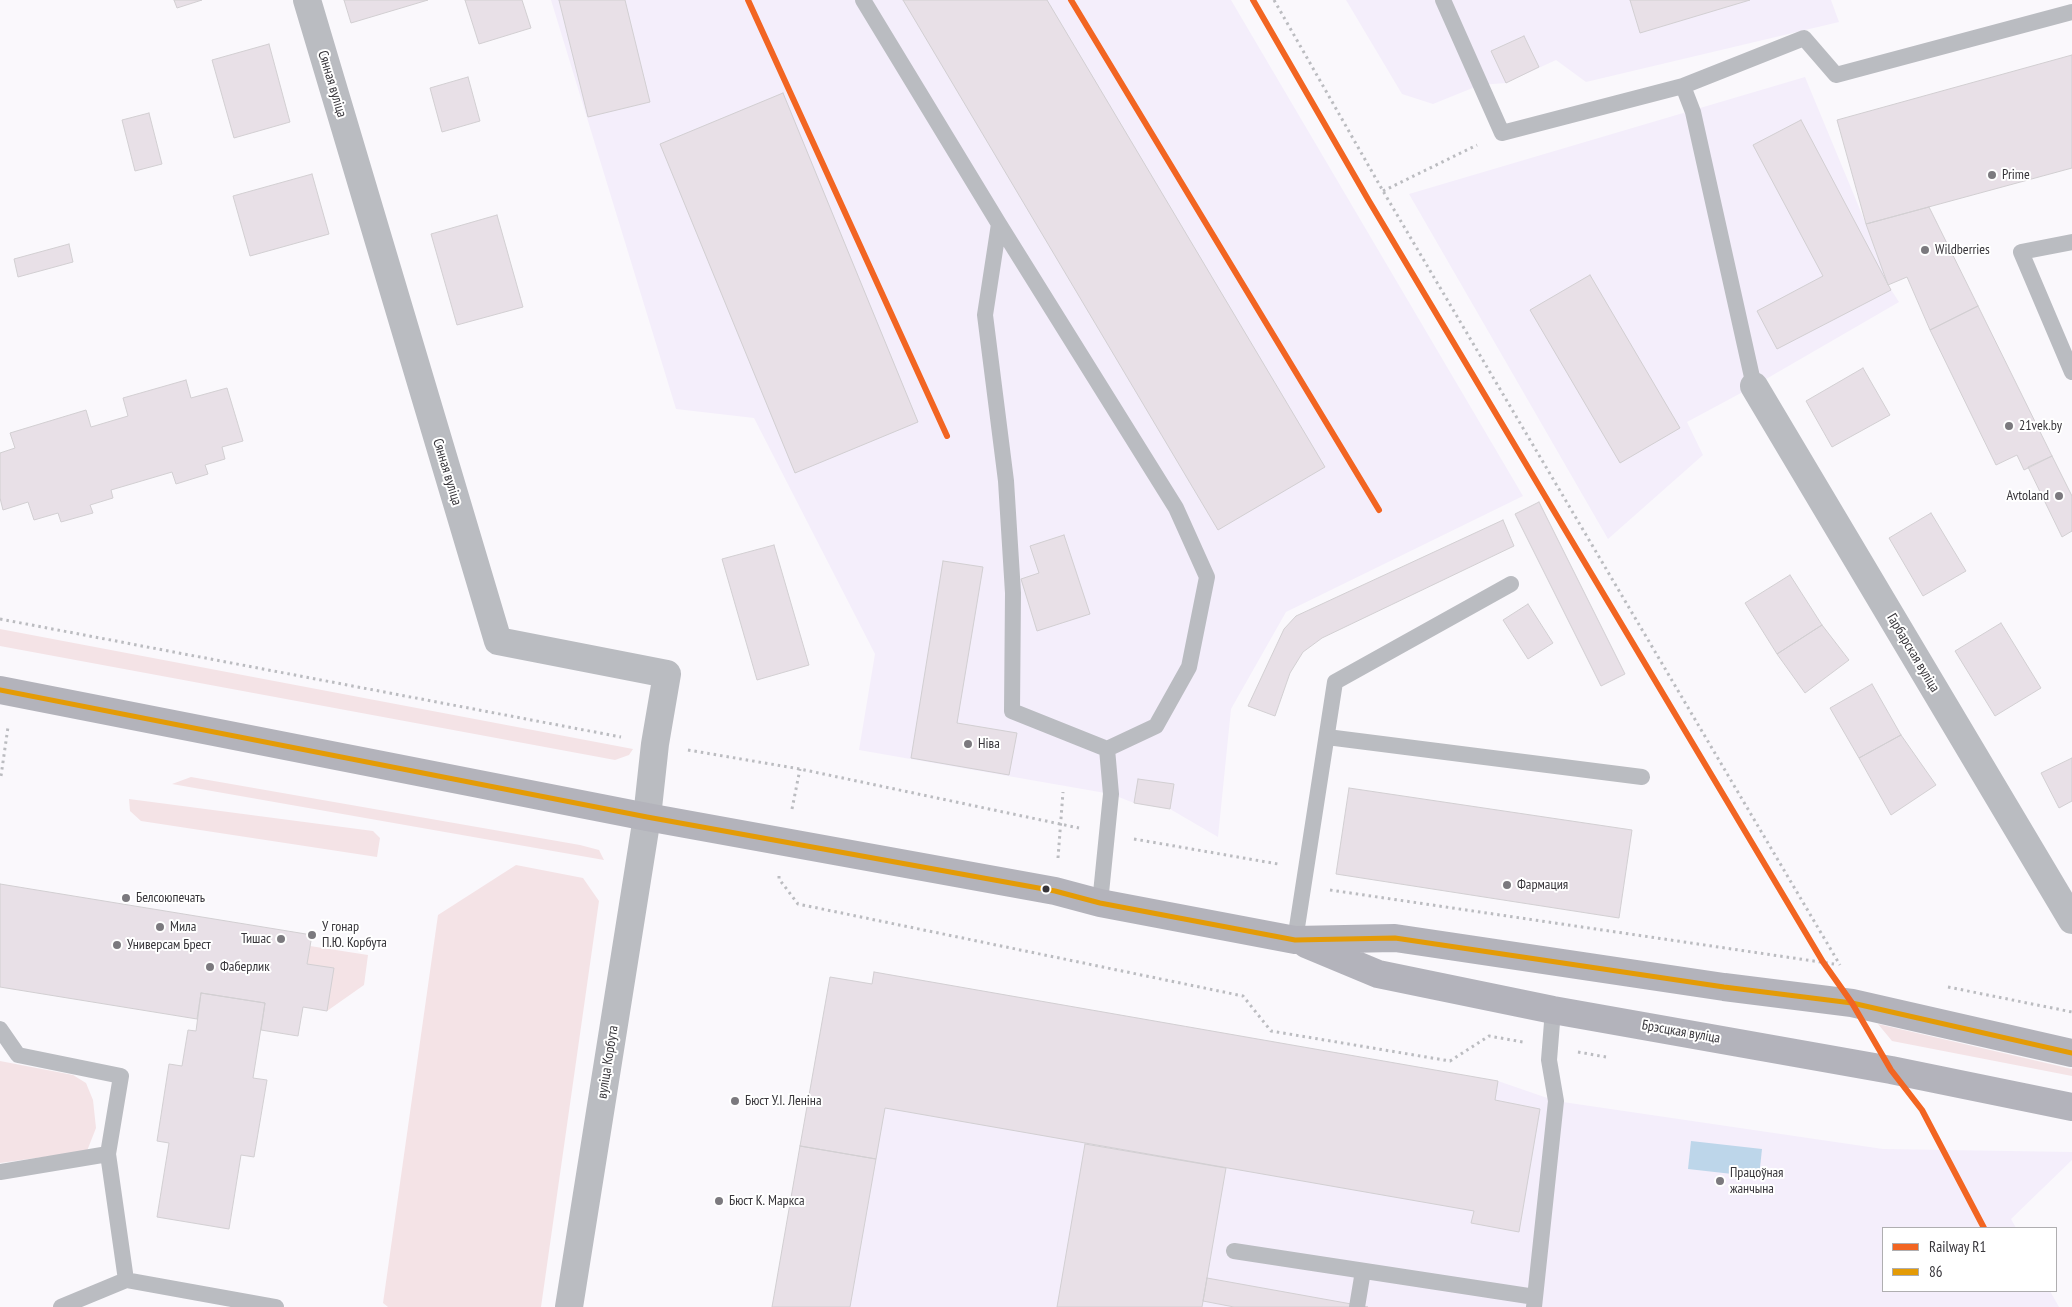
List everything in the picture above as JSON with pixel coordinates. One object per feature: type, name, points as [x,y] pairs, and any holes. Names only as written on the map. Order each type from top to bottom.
[{"type":"main road","name":"Брэсцкая вуліца","points":[[6,691],[647,816],[1056,891],[1100,903],[1295,940],[1378,974],[1553,1010],[1891,1070],[2072,1107]]},
{"type":"main road","name":"Брэсцкая вуліца","points":[[1295,940],[1395,938],[1724,987],[1852,1003],[2072,1053]]},
{"type":"street","name":"Сянная вуліца","points":[[307,0],[498,641],[667,674],[655,744],[647,816]]},
{"type":"street","name":"Гарбарская вуліца","points":[[1754,386],[2072,920]]},
{"type":"street","name":"вуліца Корбута","points":[[569,1307],[647,816]]},
{"type":"lane","points":[[863,0],[999,224],[1176,508],[1207,577],[1189,667],[1156,726],[1107,749],[1012,711],[1013,593],[1006,481],[985,315],[999,224]]},
{"type":"lane","points":[[1443,0],[1502,133],[1683,86],[1804,38],[1836,74],[2072,12]]},
{"type":"lane","points":[[1683,86],[1694,112],[1754,386]]},
{"type":"lane","points":[[2072,242],[2021,252],[2072,372]]},
{"type":"lane","points":[[1295,940],[1305,886],[1335,682],[1511,584]]},
{"type":"lane","points":[[1327,737],[1642,777]]},
{"type":"lane","points":[[1100,903],[1111,794],[1107,749]]},
{"type":"lane","points":[[1234,1252],[1362,1271],[1534,1302],[1556,1101],[1549,1060],[1553,1010]]},
{"type":"lane","points":[[0,1029],[18,1055],[121,1076],[108,1154],[126,1280]]},
{"type":"lane","points":[[0,1172],[108,1154]]},
{"type":"lane","points":[[1357,1307],[1362,1271]]},
{"type":"lane","points":[[61,1307],[126,1280],[216,1302],[276,1307]]},
{"type":"path","points":[[1274,0],[1383,191],[1840,965]]},
{"type":"path","points":[[1383,191],[1502,133]]},
{"type":"path","points":[[0,619],[655,744],[800,769],[1106,834],[1285,866],[1305,886],[1849,967]]},
{"type":"path","points":[[1,776],[6,691]]},
{"type":"path","points":[[1056,891],[1063,792]]},
{"type":"path","points":[[779,879],[798,904],[1243,996],[1271,1031],[1450,1061],[1489,1036],[1609,1057]]},
{"type":"path","points":[[1946,987],[2072,1012]]},
{"type":"shaded area","points":[[551,0],[1231,0],[1523,496],[1286,612],[1231,709],[1218,837],[1170,809],[1134,803],[1111,794],[859,750],[875,654],[754,418],[676,409]]},
{"type":"shaded area","points":[[1346,0],[1831,0],[1839,22],[1586,82],[1556,60],[1506,83],[1480,85],[1433,104],[1402,94]]},
{"type":"shaded area","points":[[1805,77],[1866,224],[1888,285],[1899,302],[1754,386],[1687,422],[1703,455],[1608,539],[1409,194]]},
{"type":"shaded area","points":[[0,629],[633,749],[629,755],[615,760],[0,646]]},
{"type":"shaded area","points":[[191,777],[580,845],[599,850],[604,860],[172,784]]},
{"type":"shaded area","points":[[129,799],[373,831],[380,838],[377,857],[141,821],[130,811]]},
{"type":"shaded area","points":[[516,865],[583,878],[599,901],[541,1307],[388,1307],[383,1303],[438,915]]},
{"type":"shaded area","points":[[310,946],[368,955],[364,985],[327,1011],[307,964]]},
{"type":"shaded area","points":[[874,972],[1498,1081],[1556,1101],[1883,1149],[2072,1152],[2072,1160],[2011,1219],[2015,1227],[1882,1227],[1882,1292],[2051,1292],[2059,1307],[772,1307],[830,977],[872,984]]},
{"type":"shaded area","points":[[1878,1024],[2072,1069],[2072,1076],[1892,1041]]},
{"type":"shaded area","points":[[0,1061],[73,1075],[86,1083],[93,1100],[96,1128],[87,1151],[0,1163]]},
{"type":"water","points":[[1691,1141],[1762,1149],[1759,1177],[1688,1169]]},
{"type":"building","points":[[174,0],[202,0],[177,8]]},
{"type":"building","points":[[344,0],[428,0],[351,23]]},
{"type":"building","points":[[465,0],[522,0],[531,28],[479,44]]},
{"type":"building","points":[[559,0],[625,0],[650,102],[588,117]]},
{"type":"building","points":[[903,0],[1047,0],[1325,467],[1218,530]]},
{"type":"building","points":[[1630,0],[1750,0],[1640,33]]},
{"type":"building","points":[[1524,36],[1539,67],[1506,83],[1491,51]]},
{"type":"building","points":[[269,44],[290,122],[234,138],[212,60]]},
{"type":"building","points":[[2072,55],[2072,168],[1866,224],[1837,120]]},
{"type":"building","points":[[468,77],[480,121],[442,132],[430,88]]},
{"type":"building","points":[[783,93],[918,422],[795,473],[660,144]]},
{"type":"building","points":[[149,113],[162,164],[135,171],[122,120]]},
{"type":"building","points":[[1801,120],[1891,290],[1777,349],[1757,311],[1823,276],[1753,145]]},
{"type":"building","points":[[312,174],[329,234],[250,256],[233,196]]},
{"type":"building","points":[[1929,207],[1978,306],[1930,330],[1907,277],[1888,285],[1866,224]]},
{"type":"building","points":[[497,215],[523,307],[457,325],[431,234]]},
{"type":"building","points":[[69,244],[73,262],[18,277],[14,259]]},
{"type":"building","points":[[1590,275],[1680,428],[1620,463],[1530,310]]},
{"type":"building","points":[[1978,306],[2052,456],[2024,470],[2017,455],[1996,465],[1930,330]]},
{"type":"building","points":[[1863,368],[1890,415],[1832,447],[1806,401]]},
{"type":"building","points":[[186,380],[191,398],[227,388],[243,441],[222,447],[225,459],[205,465],[208,474],[176,484],[172,472],[111,490],[113,498],[90,505],[93,513],[61,522],[58,513],[34,520],[28,502],[3,510],[0,498],[0,453],[15,448],[10,433],[86,410],[91,427],[128,416],[123,398]]},
{"type":"building","points":[[2052,456],[2072,496],[2072,531],[2062,537],[2028,467]]},
{"type":"building","points":[[1539,502],[1625,674],[1601,686],[1515,514]]},
{"type":"building","points":[[1931,513],[1966,571],[1923,596],[1889,538]]},
{"type":"building","points":[[1503,520],[1514,546],[1322,638],[1303,652],[1290,673],[1275,716],[1248,706],[1284,629],[1296,616]]},
{"type":"building","points":[[1064,535],[1090,614],[1037,631],[1021,579],[1039,573],[1030,546]]},
{"type":"building","points":[[774,545],[809,665],[757,680],[722,559]]},
{"type":"building","points":[[943,561],[983,567],[957,723],[1017,733],[1009,775],[911,758]]},
{"type":"building","points":[[1790,575],[1822,625],[1777,654],[1745,603]]},
{"type":"building","points":[[1528,604],[1553,643],[1528,659],[1503,620]]},
{"type":"building","points":[[2001,623],[2041,688],[1995,716],[1955,651]]},
{"type":"building","points":[[1822,625],[1849,660],[1805,693],[1777,654]]},
{"type":"building","points":[[1872,684],[1901,735],[1859,758],[1830,708]]},
{"type":"building","points":[[1901,735],[1936,785],[1891,815],[1859,758]]},
{"type":"building","points":[[2072,758],[2072,801],[2059,808],[2041,773]]},
{"type":"building","points":[[1138,779],[1174,784],[1170,809],[1134,803]]},
{"type":"building","points":[[1349,788],[1632,830],[1619,918],[1336,874]]},
{"type":"building","points":[[0,884],[312,935],[307,964],[334,968],[327,1011],[303,1007],[298,1036],[261,1030],[265,1003],[201,993],[197,1019],[0,987]]},
{"type":"building","points":[[874,972],[1498,1081],[1495,1100],[1540,1109],[1519,1232],[1471,1223],[1474,1211],[885,1108],[876,1159],[800,1146],[830,977],[872,984]]},
{"type":"building","points":[[201,993],[265,1003],[253,1078],[267,1080],[254,1157],[241,1155],[229,1229],[157,1217],[169,1143],[157,1141],[169,1064],[182,1066],[188,1030],[196,1031]]},
{"type":"building","points":[[1085,1144],[1226,1168],[1202,1307],[1057,1307]]},
{"type":"building","points":[[800,1146],[876,1159],[850,1307],[772,1307]]},
{"type":"building","points":[[1207,1278],[1368,1307],[1234,1307],[1203,1301]]},
{"type":"rail line","name":"R1","points":[[748,0],[947,436]]},
{"type":"rail line","name":"R1","points":[[1071,0],[1379,510]]},
{"type":"rail line","name":"R1","points":[[1253,0],[1369,201],[1823,962],[1852,1003],[1891,1070],[1922,1110],[1983,1227]]},
{"type":"transit line","name":"86","points":[[0,690],[647,817],[1055,891],[1100,903],[1295,940],[1395,938],[1724,987],[1852,1003],[2072,1053]]},
{"type":"place","name":"Prime","points":[[1992,175]]},
{"type":"place","name":"Wildberries","points":[[1925,250]]},
{"type":"place","name":"21vek.by","points":[[2009,426]]},
{"type":"place","name":"Avtoland","points":[[2059,496]]},
{"type":"place","name":"Ніва","points":[[968,744]]},
{"type":"place","name":"Фармация","points":[[1507,885]]},
{"type":"place","name":"Белсоюпечать","points":[[126,898]]},
{"type":"place","name":"Мила","points":[[160,927]]},
{"type":"place","name":"У гонар П.Ю. Корбута","points":[[312,935]]},
{"type":"place","name":"Тишас","points":[[281,939]]},
{"type":"place","name":"Универсам Брест","points":[[117,945]]},
{"type":"place","name":"Фаберлик","points":[[210,967]]},
{"type":"place","name":"Бюст У.І. Леніна","points":[[735,1101]]},
{"type":"place","name":"Працоўная жанчына","points":[[1720,1181]]},
{"type":"place","name":"Бюст К. Маркса","points":[[719,1201]]}]
